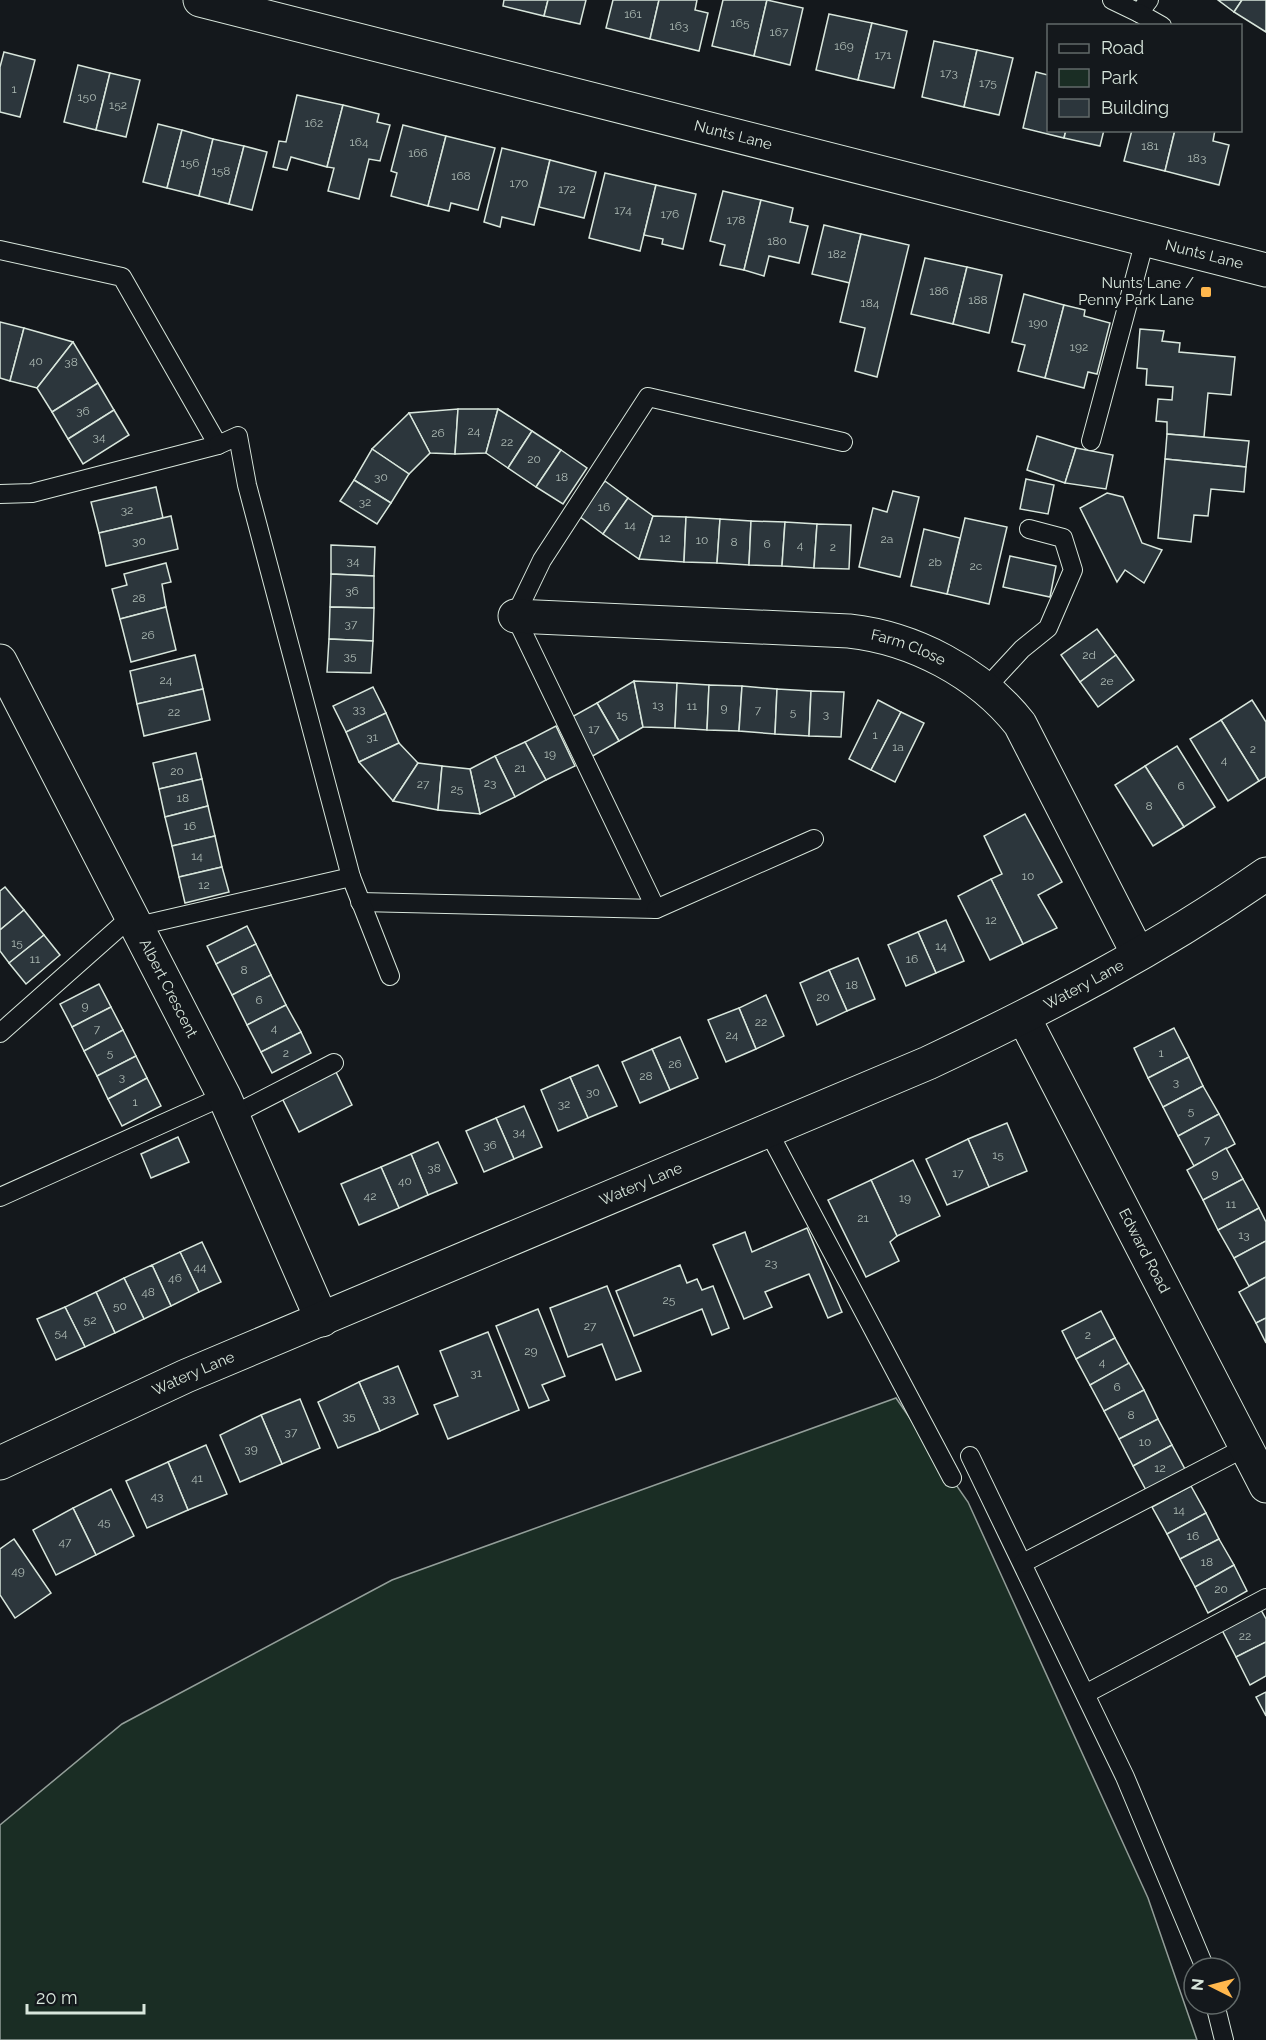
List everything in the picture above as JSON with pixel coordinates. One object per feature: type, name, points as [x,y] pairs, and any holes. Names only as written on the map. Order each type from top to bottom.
[{"type":"street","name":"Nunts Lane","points":[[200,0],[1266,270]]},
{"type":"street","name":"Farm Close","points":[[515,616],[871,633],[916,646],[984,689],[1009,710],[1028,737],[1138,954]]},
{"type":"street","name":"Albert Crescent","points":[[0,661],[228,1106],[322,1320]]},
{"type":"street","name":"Watery Lane","points":[[0,1462],[186,1376],[928,1063],[1024,1018],[1138,954],[1266,873]]},
{"type":"street","name":"Edward Road","points":[[1024,1018],[1266,1486]]},
{"type":"lane","points":[[1112,0],[1144,7],[1160,24]]},
{"type":"lane","points":[[1091,441],[1145,240]]},
{"type":"lane","points":[[0,250],[122,277],[218,444]]},
{"type":"lane","points":[[656,909],[515,616],[542,560],[648,397],[843,442]]},
{"type":"lane","points":[[0,494],[32,493],[218,444],[238,436],[247,485],[351,877],[390,976]]},
{"type":"lane","points":[[984,689],[1022,649],[1048,628],[1073,570],[1063,538],[1029,529]]},
{"type":"lane","points":[[360,902],[656,909],[814,839]]},
{"type":"lane","points":[[0,1033],[135,921],[351,877]]},
{"type":"lane","points":[[0,1197],[334,1063]]},
{"type":"lane","points":[[767,1129],[952,1478]]},
{"type":"lane","points":[[1023,1563],[1245,1447]]},
{"type":"lane","points":[[970,1456],[1087,1694],[1125,1777],[1200,1956]]},
{"type":"lane","points":[[1087,1694],[1266,1598]]},
{"type":"lane","points":[[1218,2016],[1224,2040]]},
{"type":"green space","points":[[896,1398],[968,1502],[1148,1898],[1182,1997],[1182,2016],[1189,2016],[1197,2040],[0,2040],[0,1825],[122,1724],[392,1580]]},
{"type":"building","points":[[504,0],[548,0],[544,16],[503,6]]},
{"type":"building","points":[[548,0],[586,0],[580,24],[544,16]]},
{"type":"building","points":[[613,0],[659,0],[650,39],[606,28]]},
{"type":"building","points":[[659,0],[697,0],[695,10],[708,13],[699,51],[650,39]]},
{"type":"building","points":[[723,0],[767,0],[754,56],[712,46]]},
{"type":"building","points":[[767,0],[803,8],[790,65],[754,56]]},
{"type":"building","points":[[1218,0],[1242,0],[1234,12]]},
{"type":"building","points":[[1242,0],[1266,0],[1266,32],[1234,12]]},
{"type":"building","points":[[829,14],[872,23],[858,80],[816,70]]},
{"type":"building","points":[[872,23],[907,31],[894,88],[858,80]]},
{"type":"building","points":[[934,41],[977,50],[964,107],[922,97]]},
{"type":"building","points":[[977,50],[1013,58],[999,115],[964,107]]},
{"type":"building","points":[[4,52],[35,60],[20,117],[0,112],[0,67]]},
{"type":"building","points":[[78,65],[110,73],[96,130],[64,122]]},
{"type":"building","points":[[1036,72],[1047,75],[1047,132],[1066,132],[1064,138],[1023,128]]},
{"type":"building","points":[[110,73],[140,80],[126,137],[96,130]]},
{"type":"building","points":[[297,95],[343,105],[327,167],[291,157],[287,170],[273,167],[279,141],[286,142]]},
{"type":"building","points":[[343,105],[379,114],[377,122],[390,125],[380,161],[369,159],[359,199],[328,191],[334,168],[327,167]]},
{"type":"building","points":[[158,124],[182,130],[167,188],[143,182]]},
{"type":"building","points":[[403,125],[446,136],[428,206],[391,196],[397,173],[391,171]]},
{"type":"building","points":[[182,130],[213,139],[199,196],[167,188]]},
{"type":"building","points":[[1066,132],[1104,132],[1100,146],[1064,138]]},
{"type":"building","points":[[1131,132],[1175,132],[1165,171],[1124,161]]},
{"type":"building","points":[[1175,132],[1215,132],[1213,141],[1229,145],[1219,185],[1165,171]]},
{"type":"building","points":[[446,136],[495,148],[478,210],[451,203],[449,211],[428,206]]},
{"type":"building","points":[[213,139],[244,146],[229,204],[199,196]]},
{"type":"building","points":[[244,146],[267,152],[252,210],[229,204]]},
{"type":"building","points":[[502,148],[550,160],[534,225],[502,217],[500,227],[484,222]]},
{"type":"building","points":[[550,160],[596,172],[584,218],[539,207]]},
{"type":"building","points":[[605,173],[656,185],[640,251],[589,238]]},
{"type":"building","points":[[656,185],[696,194],[683,249],[662,244],[663,239],[644,235]]},
{"type":"building","points":[[723,191],[761,200],[744,270],[720,265],[725,245],[710,241]]},
{"type":"building","points":[[761,200],[793,208],[790,222],[808,226],[799,263],[769,256],[764,276],[744,270]]},
{"type":"building","points":[[824,225],[861,234],[850,283],[812,274]]},
{"type":"building","points":[[861,234],[909,245],[877,377],[855,371],[865,328],[840,322]]},
{"type":"building","points":[[925,258],[967,267],[953,324],[911,314]]},
{"type":"building","points":[[967,267],[1002,275],[989,333],[953,324]]},
{"type":"building","points":[[1024,294],[1064,305],[1045,378],[1018,371],[1025,345],[1012,342]]},
{"type":"building","points":[[1064,305],[1085,310],[1084,316],[1110,323],[1097,374],[1088,372],[1084,388],[1045,378]]},
{"type":"building","points":[[0,322],[24,328],[10,381],[0,378]]},
{"type":"building","points":[[24,328],[73,342],[37,388],[10,381]]},
{"type":"building","points":[[1140,329],[1164,331],[1162,341],[1180,343],[1179,352],[1235,357],[1231,395],[1208,393],[1204,437],[1167,434],[1167,422],[1156,421],[1158,399],[1172,400],[1173,387],[1146,385],[1147,369],[1137,368]]},
{"type":"building","points":[[73,342],[98,383],[52,412],[37,388]]},
{"type":"building","points":[[98,383],[114,410],[68,439],[52,412]]},
{"type":"building","points":[[458,409],[455,454],[430,453],[409,413]]},
{"type":"building","points":[[458,409],[498,409],[486,453],[455,454]]},
{"type":"building","points":[[498,409],[532,431],[508,468],[486,453]]},
{"type":"building","points":[[114,410],[129,435],[83,464],[68,439]]},
{"type":"building","points":[[409,413],[430,453],[409,474],[372,449]]},
{"type":"building","points":[[532,431],[561,450],[536,487],[508,468]]},
{"type":"building","points":[[1167,434],[1249,441],[1246,467],[1165,459]]},
{"type":"building","points":[[1037,436],[1076,448],[1065,483],[1027,470]]},
{"type":"building","points":[[1076,448],[1113,455],[1106,489],[1065,483]]},
{"type":"building","points":[[372,449],[409,474],[391,503],[354,480]]},
{"type":"building","points":[[561,450],[587,468],[563,504],[536,487]]},
{"type":"building","points":[[1165,459],[1246,467],[1244,492],[1211,489],[1208,516],[1194,515],[1191,542],[1158,538]]},
{"type":"building","points":[[1026,479],[1054,485],[1048,514],[1020,509]]},
{"type":"building","points":[[354,480],[391,503],[377,524],[340,501]]},
{"type":"building","points":[[605,481],[628,498],[603,534],[579,516]]},
{"type":"building","points":[[156,487],[163,518],[99,533],[91,502]]},
{"type":"building","points":[[893,491],[919,497],[900,577],[859,567],[873,508],[887,512]]},
{"type":"building","points":[[1107,493],[1123,497],[1142,543],[1162,550],[1144,583],[1125,570],[1117,582],[1080,508]]},
{"type":"building","points":[[628,498],[653,516],[639,559],[603,534]]},
{"type":"building","points":[[171,516],[178,549],[106,566],[99,533]]},
{"type":"building","points":[[653,516],[686,517],[684,562],[639,559]]},
{"type":"building","points":[[686,517],[720,519],[717,563],[684,562]]},
{"type":"building","points":[[965,518],[1007,527],[989,604],[947,594]]},
{"type":"building","points":[[720,519],[751,521],[749,565],[717,563]]},
{"type":"building","points":[[751,521],[785,522],[782,566],[749,565]]},
{"type":"building","points":[[785,522],[817,524],[814,568],[782,566]]},
{"type":"building","points":[[817,524],[851,525],[849,569],[814,568]]},
{"type":"building","points":[[924,529],[960,538],[947,594],[911,586]]},
{"type":"building","points":[[331,545],[375,547],[374,576],[331,574]]},
{"type":"building","points":[[1010,556],[1056,566],[1050,597],[1003,587]]},
{"type":"building","points":[[166,563],[171,582],[162,584],[166,607],[120,619],[112,589],[127,585],[124,574]]},
{"type":"building","points":[[331,574],[374,576],[374,608],[330,607]]},
{"type":"building","points":[[166,607],[176,650],[131,662],[120,619]]},
{"type":"building","points":[[330,607],[374,608],[373,641],[329,639]]},
{"type":"building","points":[[1097,629],[1116,655],[1080,682],[1061,655]]},
{"type":"building","points":[[329,639],[373,641],[371,673],[327,672]]},
{"type":"building","points":[[195,655],[203,689],[137,704],[130,671]]},
{"type":"building","points":[[1116,655],[1134,680],[1098,707],[1080,682]]},
{"type":"building","points":[[634,681],[643,727],[619,741],[597,703]]},
{"type":"building","points":[[634,681],[677,683],[675,728],[643,727]]},
{"type":"building","points":[[677,683],[709,685],[707,730],[675,728]]},
{"type":"building","points":[[709,685],[742,686],[739,731],[707,730]]},
{"type":"building","points":[[742,686],[777,689],[775,734],[739,731]]},
{"type":"building","points":[[373,687],[386,713],[346,732],[333,706]]},
{"type":"building","points":[[203,689],[210,720],[144,736],[137,704]]},
{"type":"building","points":[[777,689],[811,691],[809,736],[775,734]]},
{"type":"building","points":[[811,691],[844,692],[841,737],[809,736]]},
{"type":"building","points":[[878,700],[901,712],[871,770],[849,759]]},
{"type":"building","points":[[1252,700],[1266,722],[1266,777],[1259,781],[1221,720]]},
{"type":"building","points":[[597,703],[619,741],[591,757],[570,718]]},
{"type":"building","points":[[901,712],[924,723],[895,782],[871,770]]},
{"type":"building","points":[[386,713],[399,743],[359,762],[346,732]]},
{"type":"building","points":[[1221,720],[1259,781],[1228,801],[1190,739]]},
{"type":"building","points":[[556,726],[575,766],[546,780],[525,742]]},
{"type":"building","points":[[525,742],[546,780],[515,797],[495,756]]},
{"type":"building","points":[[399,743],[418,763],[393,801],[359,762]]},
{"type":"building","points":[[1177,746],[1215,807],[1184,827],[1145,766]]},
{"type":"building","points":[[196,753],[202,779],[159,789],[153,763]]},
{"type":"building","points":[[495,756],[515,797],[480,814],[470,769]]},
{"type":"building","points":[[418,763],[442,766],[438,810],[393,801]]},
{"type":"building","points":[[442,766],[470,769],[480,814],[438,810]]},
{"type":"building","points":[[1145,766],[1184,827],[1153,846],[1115,785]]},
{"type":"building","points":[[202,779],[208,806],[165,817],[159,789]]},
{"type":"building","points":[[208,806],[215,836],[172,846],[165,817]]},
{"type":"building","points":[[1025,814],[1062,882],[1038,895],[1057,928],[1023,944],[991,879],[1002,874],[984,836]]},
{"type":"building","points":[[215,836],[222,867],[179,877],[172,846]]},
{"type":"building","points":[[222,867],[229,892],[185,903],[179,877]]},
{"type":"building","points":[[991,879],[1023,944],[990,960],[958,896]]},
{"type":"building","points":[[5,887],[24,910],[0,930],[0,891]]},
{"type":"building","points":[[24,910],[44,935],[9,963],[0,951],[0,930]]},
{"type":"building","points":[[946,920],[964,961],[936,973],[918,932]]},
{"type":"building","points":[[247,926],[256,944],[216,964],[207,946]]},
{"type":"building","points":[[918,932],[936,973],[906,986],[888,945]]},
{"type":"building","points":[[44,935],[60,955],[26,984],[9,963]]},
{"type":"building","points":[[256,944],[271,975],[232,995],[216,964]]},
{"type":"building","points":[[858,958],[875,999],[847,1011],[829,970]]},
{"type":"building","points":[[829,970],[847,1011],[817,1025],[800,983]]},
{"type":"building","points":[[271,975],[286,1005],[247,1025],[232,995]]},
{"type":"building","points":[[99,984],[111,1007],[72,1027],[60,1004]]},
{"type":"building","points":[[766,995],[784,1036],[756,1049],[739,1008]]},
{"type":"building","points":[[286,1005],[301,1032],[261,1052],[247,1025]]},
{"type":"building","points":[[111,1007],[123,1030],[84,1051],[72,1027]]},
{"type":"building","points":[[739,1008],[756,1049],[726,1062],[708,1020]]},
{"type":"building","points":[[1174,1028],[1189,1057],[1148,1078],[1134,1048]]},
{"type":"building","points":[[123,1030],[136,1056],[97,1076],[84,1051]]},
{"type":"building","points":[[301,1032],[311,1053],[272,1073],[261,1052]]},
{"type":"building","points":[[680,1037],[698,1078],[670,1090],[652,1049]]},
{"type":"building","points":[[652,1049],[670,1090],[640,1103],[622,1062]]},
{"type":"building","points":[[136,1056],[147,1078],[108,1099],[97,1076]]},
{"type":"building","points":[[1189,1057],[1203,1086],[1163,1107],[1148,1078]]},
{"type":"building","points":[[598,1065],[617,1106],[588,1118],[570,1077]]},
{"type":"building","points":[[335,1070],[352,1105],[299,1132],[282,1098]]},
{"type":"building","points":[[570,1077],[588,1118],[558,1131],[541,1090]]},
{"type":"building","points":[[147,1078],[161,1106],[122,1126],[108,1099]]},
{"type":"building","points":[[1203,1086],[1219,1114],[1178,1136],[1163,1107]]},
{"type":"building","points":[[524,1106],[542,1147],[514,1159],[496,1118]]},
{"type":"building","points":[[1219,1114],[1235,1144],[1194,1166],[1178,1136]]},
{"type":"building","points":[[496,1118],[514,1159],[484,1172],[466,1131]]},
{"type":"building","points":[[1007,1123],[1027,1171],[989,1187],[968,1139]]},
{"type":"building","points":[[178,1137],[189,1162],[151,1178],[141,1154]]},
{"type":"building","points":[[968,1139],[989,1187],[947,1205],[926,1159]]},
{"type":"building","points":[[438,1142],[457,1183],[428,1195],[411,1154]]},
{"type":"building","points":[[1226,1148],[1243,1179],[1203,1200],[1187,1170]]},
{"type":"building","points":[[411,1154],[428,1195],[399,1208],[381,1167]]},
{"type":"building","points":[[913,1160],[940,1216],[897,1236],[871,1180]]},
{"type":"building","points":[[381,1167],[399,1208],[359,1225],[341,1184]]},
{"type":"building","points":[[1243,1179],[1259,1208],[1218,1230],[1203,1200]]},
{"type":"building","points":[[871,1180],[897,1236],[890,1242],[899,1261],[866,1277],[828,1200]]},
{"type":"building","points":[[1259,1208],[1266,1222],[1266,1241],[1234,1258],[1218,1230]]},
{"type":"building","points":[[807,1228],[842,1312],[828,1318],[809,1274],[765,1292],[772,1307],[744,1319],[713,1245],[745,1232],[752,1252]]},
{"type":"building","points":[[1266,1241],[1266,1277],[1249,1286],[1234,1258]]},
{"type":"building","points":[[202,1242],[221,1282],[199,1292],[180,1252]]},
{"type":"building","points":[[180,1252],[199,1292],[171,1306],[152,1265]]},
{"type":"building","points":[[152,1265],[171,1306],[144,1319],[124,1278]]},
{"type":"building","points":[[680,1265],[687,1283],[697,1279],[702,1290],[713,1286],[729,1328],[712,1335],[702,1309],[634,1336],[616,1291]]},
{"type":"building","points":[[1266,1277],[1266,1318],[1256,1323],[1239,1292]]},
{"type":"building","points":[[124,1278],[144,1319],[115,1333],[96,1292]]},
{"type":"building","points":[[607,1286],[641,1371],[616,1380],[602,1344],[568,1357],[550,1308]]},
{"type":"building","points":[[96,1292],[115,1333],[85,1347],[65,1307]]},
{"type":"building","points":[[65,1307],[85,1347],[56,1360],[37,1319]]},
{"type":"building","points":[[538,1309],[565,1376],[542,1385],[549,1400],[529,1408],[496,1326]]},
{"type":"building","points":[[1101,1311],[1115,1338],[1076,1359],[1062,1331]]},
{"type":"building","points":[[1266,1318],[1266,1343],[1256,1323]]},
{"type":"building","points":[[488,1332],[519,1410],[448,1439],[434,1405],[458,1396],[440,1351]]},
{"type":"building","points":[[1115,1338],[1129,1364],[1090,1385],[1076,1359]]},
{"type":"building","points":[[1129,1363],[1144,1390],[1104,1411],[1090,1385]]},
{"type":"building","points":[[398,1366],[418,1414],[380,1431],[359,1382]]},
{"type":"building","points":[[359,1382],[380,1431],[338,1448],[318,1402]]},
{"type":"building","points":[[1144,1390],[1158,1419],[1119,1439],[1104,1411]]},
{"type":"building","points":[[300,1399],[320,1448],[282,1464],[261,1415]]},
{"type":"building","points":[[261,1415],[282,1464],[240,1482],[220,1435]]},
{"type":"building","points":[[1158,1419],[1172,1445],[1133,1466],[1119,1439]]},
{"type":"building","points":[[206,1445],[227,1494],[188,1510],[168,1462]]},
{"type":"building","points":[[1172,1445],[1186,1471],[1147,1492],[1133,1466]]},
{"type":"building","points":[[168,1462],[188,1510],[147,1528],[126,1481]]},
{"type":"building","points":[[1191,1486],[1206,1513],[1167,1534],[1152,1507]]},
{"type":"building","points":[[111,1489],[134,1536],[96,1555],[73,1508]]},
{"type":"building","points":[[73,1508],[96,1555],[56,1575],[33,1530]]},
{"type":"building","points":[[1206,1513],[1219,1539],[1180,1559],[1167,1534]]},
{"type":"building","points":[[14,1539],[51,1593],[15,1618],[0,1595],[0,1549]]},
{"type":"building","points":[[1219,1539],[1234,1565],[1195,1587],[1180,1559]]},
{"type":"building","points":[[1234,1565],[1247,1591],[1208,1613],[1195,1587]]},
{"type":"building","points":[[1261,1610],[1266,1619],[1266,1642],[1236,1657],[1222,1630]]},
{"type":"building","points":[[1266,1642],[1266,1676],[1250,1685],[1236,1657]]},
{"type":"building","points":[[1266,1692],[1266,1716],[1256,1697]]},
{"type":"place","name":"Nunts Lane / Penny Park Lane","points":[[1206,292]]}]
